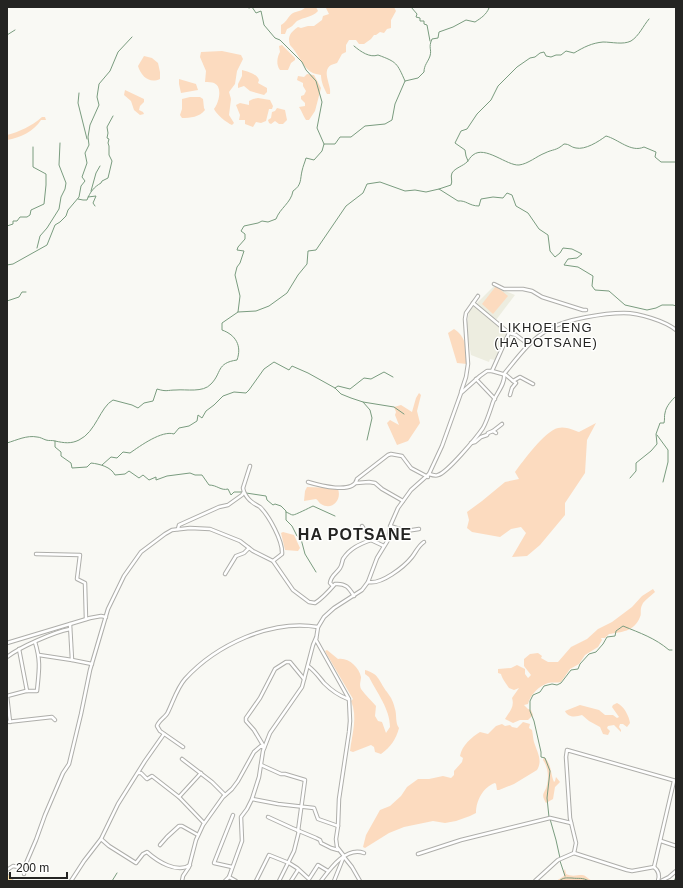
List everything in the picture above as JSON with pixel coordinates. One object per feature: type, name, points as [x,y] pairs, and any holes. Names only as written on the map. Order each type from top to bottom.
[{"type":"main road","points":[[7,876],[11,881]]},
{"type":"street","points":[[494,284],[504,289],[523,289],[532,291],[542,297],[586,310]]},
{"type":"street","points":[[225,881],[229,877],[242,841],[241,817],[247,810],[252,799],[261,765],[263,747],[270,733],[300,691],[318,627],[324,617],[334,608],[362,590],[368,582],[377,558],[388,540],[390,526],[398,508],[412,490],[428,476],[442,446],[466,377],[468,364],[465,319],[466,313],[478,296]]},
{"type":"street","points":[[473,304],[510,333],[516,335],[528,344]]},
{"type":"street","points":[[356,483],[356,479],[391,454],[402,456],[412,468],[428,476],[442,473],[456,460],[484,426],[505,377],[504,374],[528,344],[550,328],[566,321],[625,313],[662,322],[676,330]]},
{"type":"street","points":[[492,371],[510,333]]},
{"type":"street","points":[[461,393],[483,373],[492,371],[504,374],[516,383],[512,388],[510,395]]},
{"type":"street","points":[[513,381],[520,377],[533,384]]},
{"type":"street","points":[[476,379],[495,399]]},
{"type":"street","points":[[470,443],[475,442],[481,436],[494,432],[502,424]]},
{"type":"street","points":[[250,466],[243,488],[244,492],[251,502],[260,507],[275,528],[283,549],[282,554],[273,561]]},
{"type":"street","points":[[308,482],[318,486],[347,488],[356,483],[375,483],[382,489],[403,501]]},
{"type":"street","points":[[178,529],[179,525],[219,507],[228,505],[244,492]]},
{"type":"street","points":[[362,526],[371,540],[384,546]]},
{"type":"street","points":[[390,526],[406,530],[419,529]]},
{"type":"street","points":[[24,874],[24,868],[59,782],[69,764],[92,664],[106,616],[118,586],[136,558],[165,534],[178,529],[202,527],[240,541],[249,548],[273,561],[293,590],[309,602],[315,603],[325,596],[335,584],[343,584],[348,587],[354,596]]},
{"type":"street","points":[[333,586],[330,583],[331,576],[340,568],[342,561],[347,554],[356,545],[371,540]]},
{"type":"street","points":[[368,582],[374,583],[379,581],[401,568],[424,542]]},
{"type":"street","points":[[225,574],[236,556],[249,548]]},
{"type":"street","points":[[36,554],[80,555],[77,579],[84,583],[86,619]]},
{"type":"street","points":[[7,643],[86,619],[106,616]]},
{"type":"street","points":[[70,624],[72,660]]},
{"type":"street","points":[[183,748],[158,729],[158,725],[168,712],[177,691],[184,680],[216,653],[236,642],[265,630],[295,625],[318,627]]},
{"type":"street","points":[[7,657],[19,649],[70,629]]},
{"type":"street","points":[[316,638],[325,658],[349,700],[350,721],[339,799],[336,839],[337,847],[360,881]]},
{"type":"street","points":[[35,642],[40,664],[37,691],[27,691],[7,696],[8,722],[52,718],[55,720]]},
{"type":"street","points":[[19,649],[27,691]]},
{"type":"street","points":[[39,655],[92,664]]},
{"type":"street","points":[[263,747],[262,742],[246,721],[246,718],[260,698],[275,669],[286,662],[290,662],[304,680]]},
{"type":"street","points":[[308,666],[315,671],[328,686],[342,697],[349,700]]},
{"type":"street","points":[[71,881],[101,839],[118,804],[164,734]]},
{"type":"street","points":[[182,881],[183,876],[190,865],[191,856],[198,835],[204,823],[225,795],[238,781],[254,752],[263,747]]},
{"type":"street","points":[[574,853],[576,843],[571,823],[566,757],[567,750],[675,781],[654,867]]},
{"type":"street","points":[[182,759],[201,773],[225,795]]},
{"type":"street","points":[[261,765],[281,774],[305,780],[296,846],[280,881]]},
{"type":"street","points":[[137,773],[141,773],[147,779],[152,776],[179,797],[204,823]]},
{"type":"street","points":[[179,797],[201,773]]},
{"type":"street","points":[[252,799],[278,804],[314,808],[318,819],[338,826]]},
{"type":"street","points":[[232,867],[214,862],[233,815]]},
{"type":"street","points":[[268,817],[316,838],[320,840],[321,843],[331,848],[339,850]]},
{"type":"street","points":[[418,854],[461,840],[550,818],[571,823]]},
{"type":"street","points":[[160,845],[179,826],[182,826],[198,835]]},
{"type":"street","points":[[101,839],[109,846],[136,863],[143,854],[147,852],[154,858],[176,868],[185,868],[190,865]]},
{"type":"street","points":[[661,841],[676,846]]},
{"type":"street","points":[[321,881],[328,871],[344,856],[358,852],[364,853]]},
{"type":"street","points":[[535,881],[558,860],[566,855],[574,853],[632,871],[654,867]]},
{"type":"street","points":[[256,881],[269,855],[289,863],[309,879],[318,865],[328,871]]},
{"type":"street","points":[[334,881],[344,856]]},
{"type":"street","points":[[7,870],[13,866],[24,868]]},
{"type":"street","points":[[654,867],[659,872],[660,876],[658,881]]},
{"type":"street","points":[[291,881],[298,870]]},
{"type":"street","points":[[662,881],[676,871]]},
{"type":"street","points":[[229,877],[236,881]]},
{"type":"shaded area","points":[[306,7],[316,7],[318,11],[314,15],[297,21],[287,29],[285,34],[281,34],[281,25],[293,13]]},
{"type":"shaded area","points":[[326,7],[394,7],[396,11],[391,20],[391,28],[387,29],[384,33],[380,32],[374,35],[364,44],[359,44],[356,40],[349,40],[346,45],[346,52],[342,54],[337,63],[328,68],[327,75],[330,94],[327,94],[322,83],[321,75],[312,73],[305,66],[290,45],[289,39],[298,27],[314,26],[322,20],[323,16],[329,14]]},
{"type":"shaded area","points":[[282,45],[295,58],[288,70],[280,70],[277,63],[280,52],[279,46]]},
{"type":"shaded area","points":[[222,51],[241,55],[243,59],[237,71],[235,84],[229,92],[231,99],[229,115],[234,123],[232,125],[222,118],[214,109],[219,99],[219,91],[217,85],[214,83],[205,82],[206,71],[200,57],[201,52]]},
{"type":"shaded area","points":[[144,56],[152,58],[158,63],[160,79],[149,80],[143,76],[138,66]]},
{"type":"shaded area","points":[[242,70],[254,74],[259,80],[258,83],[267,88],[267,92],[264,95],[250,91],[244,86],[238,88],[238,84],[242,76]]},
{"type":"shaded area","points":[[307,74],[314,75],[321,88],[315,111],[309,120],[306,120],[299,107],[305,106],[301,96],[304,95],[306,91],[303,83],[297,80],[298,76],[304,77]]},
{"type":"shaded area","points":[[179,79],[196,84],[198,90],[181,93]]},
{"type":"shaded area","points":[[125,90],[144,99],[144,102],[140,106],[139,110],[144,114],[140,115],[134,110],[131,101],[124,95]]},
{"type":"shaded area","points":[[200,97],[203,99],[205,110],[198,116],[182,118],[180,115],[182,109],[182,99]]},
{"type":"shaded area","points":[[258,98],[270,100],[273,106],[272,109],[269,109],[266,121],[261,123],[256,122],[253,127],[245,124],[245,120],[239,120],[240,115],[236,105],[240,103],[249,105],[249,101]]},
{"type":"shaded area","points":[[277,108],[285,110],[287,120],[283,124],[279,124],[275,121],[271,124],[268,120],[271,118],[272,112]]},
{"type":"shaded area","points":[[42,117],[45,117],[46,120],[41,120],[31,131],[17,138],[7,140],[7,135],[25,128]]},
{"type":"shaded area","points":[[495,285],[515,295],[496,320],[510,331],[495,360],[490,359],[489,362],[471,355],[467,324],[469,311]]},
{"type":"shaded area","points":[[496,286],[508,296],[493,314],[482,304]]},
{"type":"shaded area","points":[[454,329],[461,335],[465,344],[467,364],[457,363],[448,333]]},
{"type":"shaded area","points":[[419,393],[421,395],[417,411],[420,423],[408,441],[397,445],[387,423],[390,420],[399,425],[394,407],[401,405],[412,412]]},
{"type":"shaded area","points":[[596,423],[587,440],[585,473],[565,503],[565,515],[540,545],[527,556],[512,557],[526,533],[521,527],[511,529],[500,537],[472,532],[467,528],[469,520],[467,512],[505,482],[519,479],[515,472],[541,440],[553,430],[558,428],[569,428],[579,432]]},
{"type":"shaded area","points":[[307,487],[335,488],[338,489],[339,497],[335,503],[329,506],[321,504],[316,499],[304,501]]},
{"type":"shaded area","points":[[283,532],[294,535],[300,548],[298,551],[285,550],[281,533]]},
{"type":"shaded area","points":[[653,589],[655,592],[643,603],[640,617],[634,626],[618,633],[609,634],[605,638],[601,638],[602,640],[598,647],[585,655],[579,664],[570,669],[561,682],[548,683],[535,691],[528,704],[524,705],[531,710],[533,715],[528,720],[520,720],[513,723],[505,719],[513,704],[512,698],[519,688],[514,690],[509,688],[501,674],[498,673],[498,669],[511,668],[517,665],[525,669],[525,674],[528,678],[531,675],[524,666],[524,659],[530,654],[538,653],[542,656],[541,658],[548,662],[558,662],[571,647],[587,639],[598,629],[612,622],[632,607],[642,596]]},
{"type":"shaded area","points":[[327,650],[338,659],[349,661],[358,670],[361,677],[361,689],[376,706],[375,716],[378,721],[382,722],[386,733],[390,727],[388,714],[369,677],[365,674],[365,670],[374,674],[379,679],[391,698],[396,711],[397,724],[399,728],[393,742],[388,749],[381,754],[375,752],[374,747],[371,745],[353,752],[350,751],[354,719],[351,701],[353,699],[326,653],[325,651]]},
{"type":"shaded area","points":[[617,703],[622,706],[626,712],[630,723],[627,727],[620,724],[619,727],[621,732],[614,725],[608,726],[607,728],[610,731],[608,735],[603,734],[600,727],[582,715],[570,716],[565,711],[580,705],[599,710],[605,715],[613,715],[617,718],[619,717],[612,707]]},
{"type":"shaded area","points":[[523,722],[530,724],[529,728],[532,730],[539,759],[539,766],[537,770],[514,784],[499,790],[497,790],[495,783],[491,785],[481,795],[477,804],[476,813],[470,816],[445,823],[433,821],[404,827],[389,833],[365,848],[363,847],[366,835],[380,810],[390,806],[401,796],[407,787],[418,779],[429,779],[443,776],[451,778],[454,775],[454,771],[462,762],[463,758],[460,756],[463,748],[474,736],[480,732],[488,734],[496,726],[502,724],[517,728]]},
{"type":"shaded area","points":[[544,757],[550,766],[554,782],[556,777],[560,782],[555,787],[553,799],[546,803],[543,795],[547,785],[548,775],[543,760]]},
{"type":"shaded area","points":[[565,869],[566,874],[568,875],[583,875],[593,881],[556,881],[564,876]]},
{"type":"waterway","points":[[247,7],[252,7],[256,13],[261,11],[264,25],[275,38],[280,40],[302,62],[306,70],[316,81],[322,102],[317,128],[324,144]]},
{"type":"waterway","points":[[411,7],[417,14],[416,17],[420,18],[420,21],[424,21],[424,24],[427,25],[430,41]]},
{"type":"waterway","points":[[7,443],[30,437],[39,437],[47,440],[70,443],[85,436],[94,426],[105,408],[113,400],[138,408],[144,403],[153,401],[157,389],[165,391],[199,390],[208,387],[222,366],[230,361],[237,360],[239,350],[237,342],[231,335],[222,330],[222,323],[238,312],[240,296],[235,275],[244,251],[237,250],[245,239],[245,234],[241,231],[244,226],[262,221],[268,222],[276,219],[300,182],[302,169],[306,158],[314,160],[322,151],[324,144],[335,144],[340,137],[351,137],[365,126],[385,124],[392,120],[395,104],[405,81],[418,78],[424,72],[425,65],[431,52],[430,44],[432,39],[438,38],[439,32],[466,20],[475,22],[486,13],[489,8],[487,7]]},
{"type":"waterway","points":[[468,161],[465,150],[455,143],[461,131],[467,129],[477,114],[491,100],[498,86],[517,67],[530,58],[544,52],[546,56],[551,57],[561,55],[566,51],[574,53],[588,46],[603,42],[621,43],[631,41],[649,19]]},
{"type":"waterway","points":[[7,35],[15,30]]},
{"type":"waterway","points":[[7,265],[13,264],[47,245],[55,225],[66,216],[68,210],[79,197],[81,186],[85,181],[82,177],[87,163],[85,153],[89,145],[88,137],[90,125],[99,105],[97,97],[99,84],[110,71],[118,52],[132,37]]},
{"type":"waterway","points":[[354,46],[366,54],[372,56],[378,55],[389,59],[396,64],[405,81]]},
{"type":"waterway","points":[[79,93],[78,103],[87,139]]},
{"type":"waterway","points":[[78,199],[87,200],[94,188],[108,178],[112,161],[109,155],[107,127],[113,116]]},
{"type":"waterway","points":[[439,189],[451,185],[451,174],[453,171],[468,161],[473,155],[478,153],[484,152],[519,165],[526,163],[542,154],[557,149],[564,144],[568,144],[576,148],[583,148],[606,136],[629,147],[644,147],[656,152],[655,157],[661,162],[676,162]]},
{"type":"waterway","points":[[37,248],[40,236],[59,209],[61,197],[65,189],[66,183],[59,165],[60,143]]},
{"type":"waterway","points":[[7,226],[13,224],[13,221],[17,221],[20,217],[27,217],[30,215],[31,210],[44,204],[46,174],[33,167],[33,147]]},
{"type":"waterway","points":[[91,191],[96,173],[100,166]]},
{"type":"waterway","points":[[238,312],[256,311],[269,306],[287,293],[307,264],[308,251],[316,250],[346,206],[363,193],[367,184],[380,182],[405,191],[415,190],[426,192],[439,189],[458,201],[463,201],[476,206],[479,206],[481,199],[493,197],[503,198],[507,193],[512,195],[516,206],[528,213],[539,229],[548,235],[550,251],[555,257],[563,248],[572,249],[582,254],[577,258],[568,259],[564,265],[578,267],[593,276],[592,286],[595,290],[609,291],[625,305],[647,310],[662,305],[676,306]]},
{"type":"waterway","points":[[88,197],[96,196],[93,203],[95,206]]},
{"type":"waterway","points":[[7,301],[19,297],[22,292],[26,292]]},
{"type":"waterway","points":[[102,465],[111,457],[117,458],[123,452],[130,453],[157,436],[169,433],[174,434],[179,428],[189,426],[197,421],[198,415],[202,418],[206,411],[223,396],[234,392],[246,393],[264,369],[274,362],[289,370],[292,366],[308,373],[335,388],[341,394],[363,402],[394,407],[404,414]]},
{"type":"waterway","points":[[335,388],[338,386],[350,389],[364,378],[371,379],[384,372],[393,377]]},
{"type":"waterway","points":[[630,478],[636,471],[636,463],[657,444],[656,434],[660,423],[664,423],[665,414],[669,403],[676,396]]},
{"type":"waterway","points":[[363,402],[370,410],[372,418],[367,440]]},
{"type":"waterway","points":[[657,435],[668,450],[668,462],[663,482]]},
{"type":"waterway","points":[[55,441],[55,447],[61,452],[61,456],[71,463],[72,468],[87,467],[91,463],[94,463],[108,468],[115,475],[125,474],[129,471],[139,478],[143,475],[149,480],[156,477],[156,480],[167,476],[190,473],[202,475],[209,485],[228,489],[231,495],[234,492],[243,492]]},
{"type":"waterway","points":[[246,493],[266,496],[267,500],[273,505],[275,504],[281,506],[286,511],[286,520],[292,526],[297,536],[301,539],[305,554],[316,572]]},
{"type":"waterway","points":[[286,512],[293,515],[313,506],[335,516]]},
{"type":"waterway","points":[[549,817],[547,798],[550,771],[545,758],[541,757],[534,721],[530,711],[530,701],[533,695],[540,692],[544,686],[552,684],[557,685],[561,683],[571,670],[578,669],[580,664],[589,654],[596,652],[607,637],[615,636],[616,631],[623,626],[647,636],[669,650],[672,650]]},
{"type":"waterway","points":[[550,819],[560,858]]},
{"type":"waterway","points":[[560,861],[565,876]]},
{"type":"waterway","points":[[112,881],[117,873]]},
{"type":"waterway","points":[[674,881],[676,877]]},
{"type":"waterway","points":[[559,881],[567,878],[589,881]]},
{"type":"district","name":"LIKHOELENG (HA POTSANE)","points":[[546,334]]},
{"type":"district","name":"HA POTSANE","points":[[355,534]]}]
